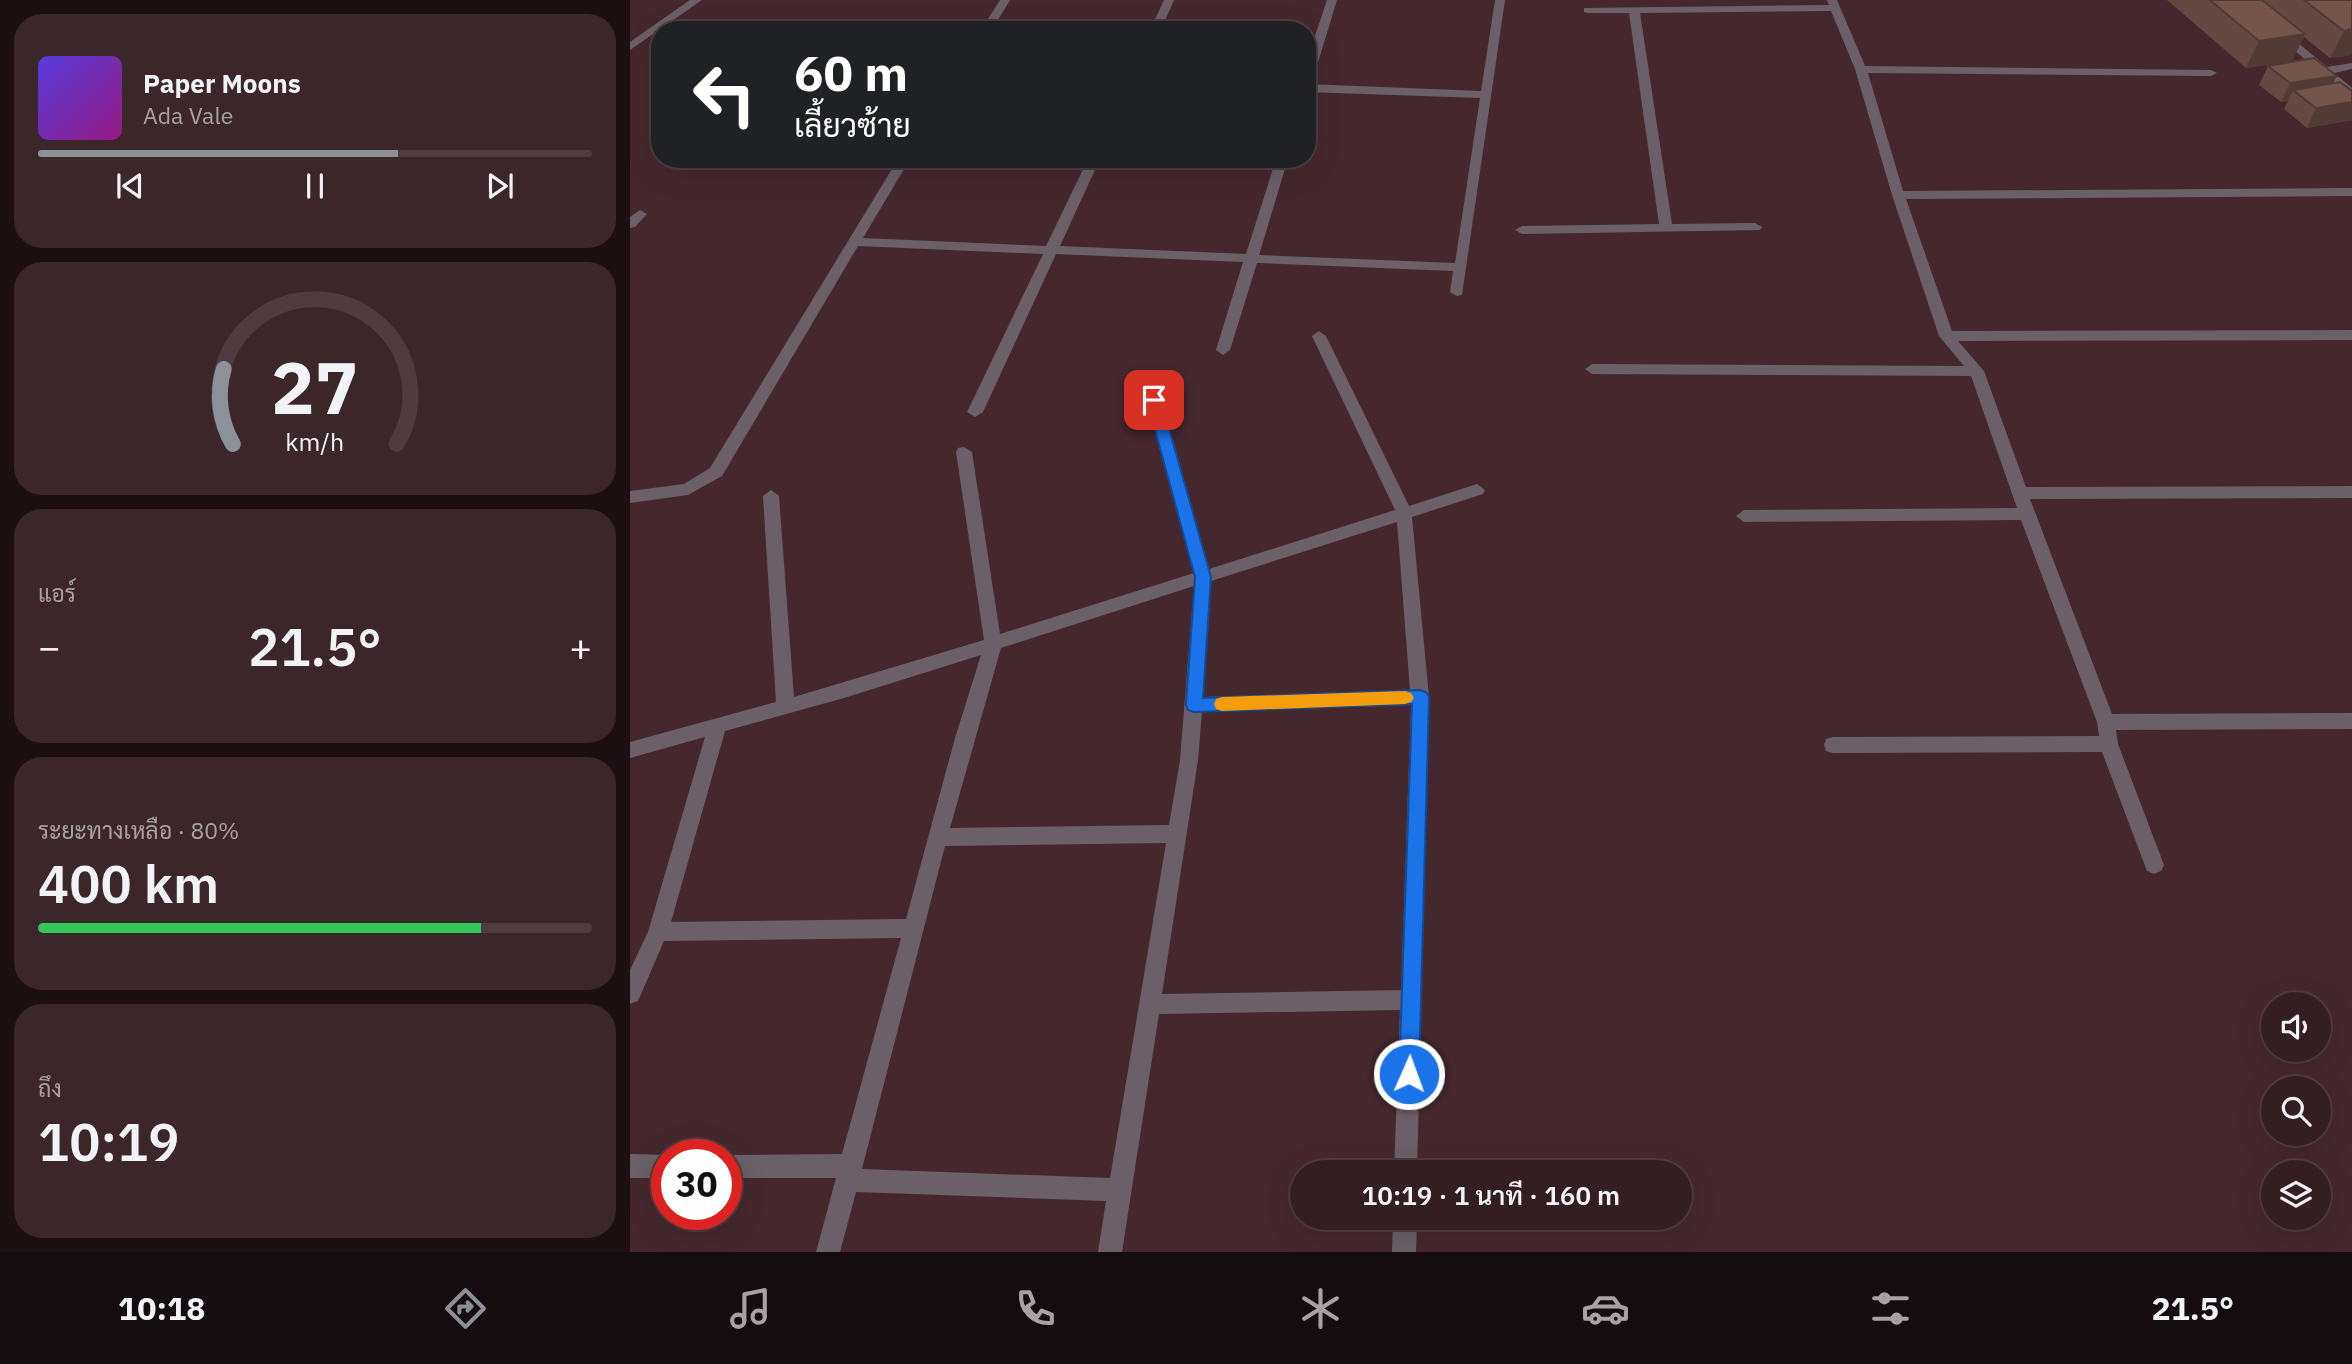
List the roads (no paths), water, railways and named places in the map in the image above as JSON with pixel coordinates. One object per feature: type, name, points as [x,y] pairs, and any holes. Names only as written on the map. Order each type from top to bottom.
[{"type":"street","points":[[667,21],[697,0]]},
{"type":"street","points":[[992,21],[1005,0]]},
{"type":"street","points":[[1159,21],[1169,0]]},
{"type":"street","points":[[1316,51],[1332,0]]},
{"type":"street","points":[[1457,292],[1500,0]]},
{"type":"street","points":[[1588,10],[1833,4],[1861,69],[1898,195],[1945,337],[1977,371],[2027,514],[2106,722],[2109,744],[2154,865]]},
{"type":"street","points":[[1634,10],[1666,229]]},
{"type":"street","points":[[2272,27],[2352,94]]},
{"type":"street","points":[[630,47],[651,32]]},
{"type":"street","points":[[2324,71],[2352,66]]},
{"type":"street","points":[[1861,69],[2211,73]]},
{"type":"street","points":[[1316,88],[1486,95]]},
{"type":"street","points":[[630,497],[688,489],[704,482],[716,472],[898,168]]},
{"type":"street","points":[[975,412],[1090,168]]},
{"type":"street","points":[[1223,350],[1279,168]]},
{"type":"street","points":[[1898,195],[2352,192]]},
{"type":"street","points":[[1522,230],[1755,227]]},
{"type":"street","points":[[852,242],[1461,267]]},
{"type":"street","points":[[1945,337],[2352,335]]},
{"type":"street","points":[[1319,336],[1405,513],[1420,697],[1406,1160]]},
{"type":"street","points":[[1592,369],[1977,371]]},
{"type":"street","points":[[1110,1252],[1189,760],[1203,577],[1154,400]]},
{"type":"street","points":[[828,1252],[938,837],[993,644],[964,452]]},
{"type":"street","points":[[630,750],[786,707],[993,644],[1477,490]]},
{"type":"street","points":[[2021,493],[2352,492]]},
{"type":"street","points":[[771,496],[786,707]]},
{"type":"street","points":[[1744,516],[2027,514]]},
{"type":"street","points":[[1194,705],[1420,697]]},
{"type":"street","points":[[2106,722],[2352,721]]},
{"type":"street","points":[[630,994],[658,932],[718,725]]},
{"type":"street","points":[[1833,745],[2109,744]]},
{"type":"street","points":[[938,837],[1178,834]]},
{"type":"street","points":[[658,932],[914,928]]},
{"type":"street","points":[[1150,1004],[1411,1000]]},
{"type":"street","points":[[630,1166],[651,1166]]},
{"type":"street","points":[[742,1167],[1120,1190]]},
{"type":"street","points":[[1404,1252],[1405,1230]]}]
